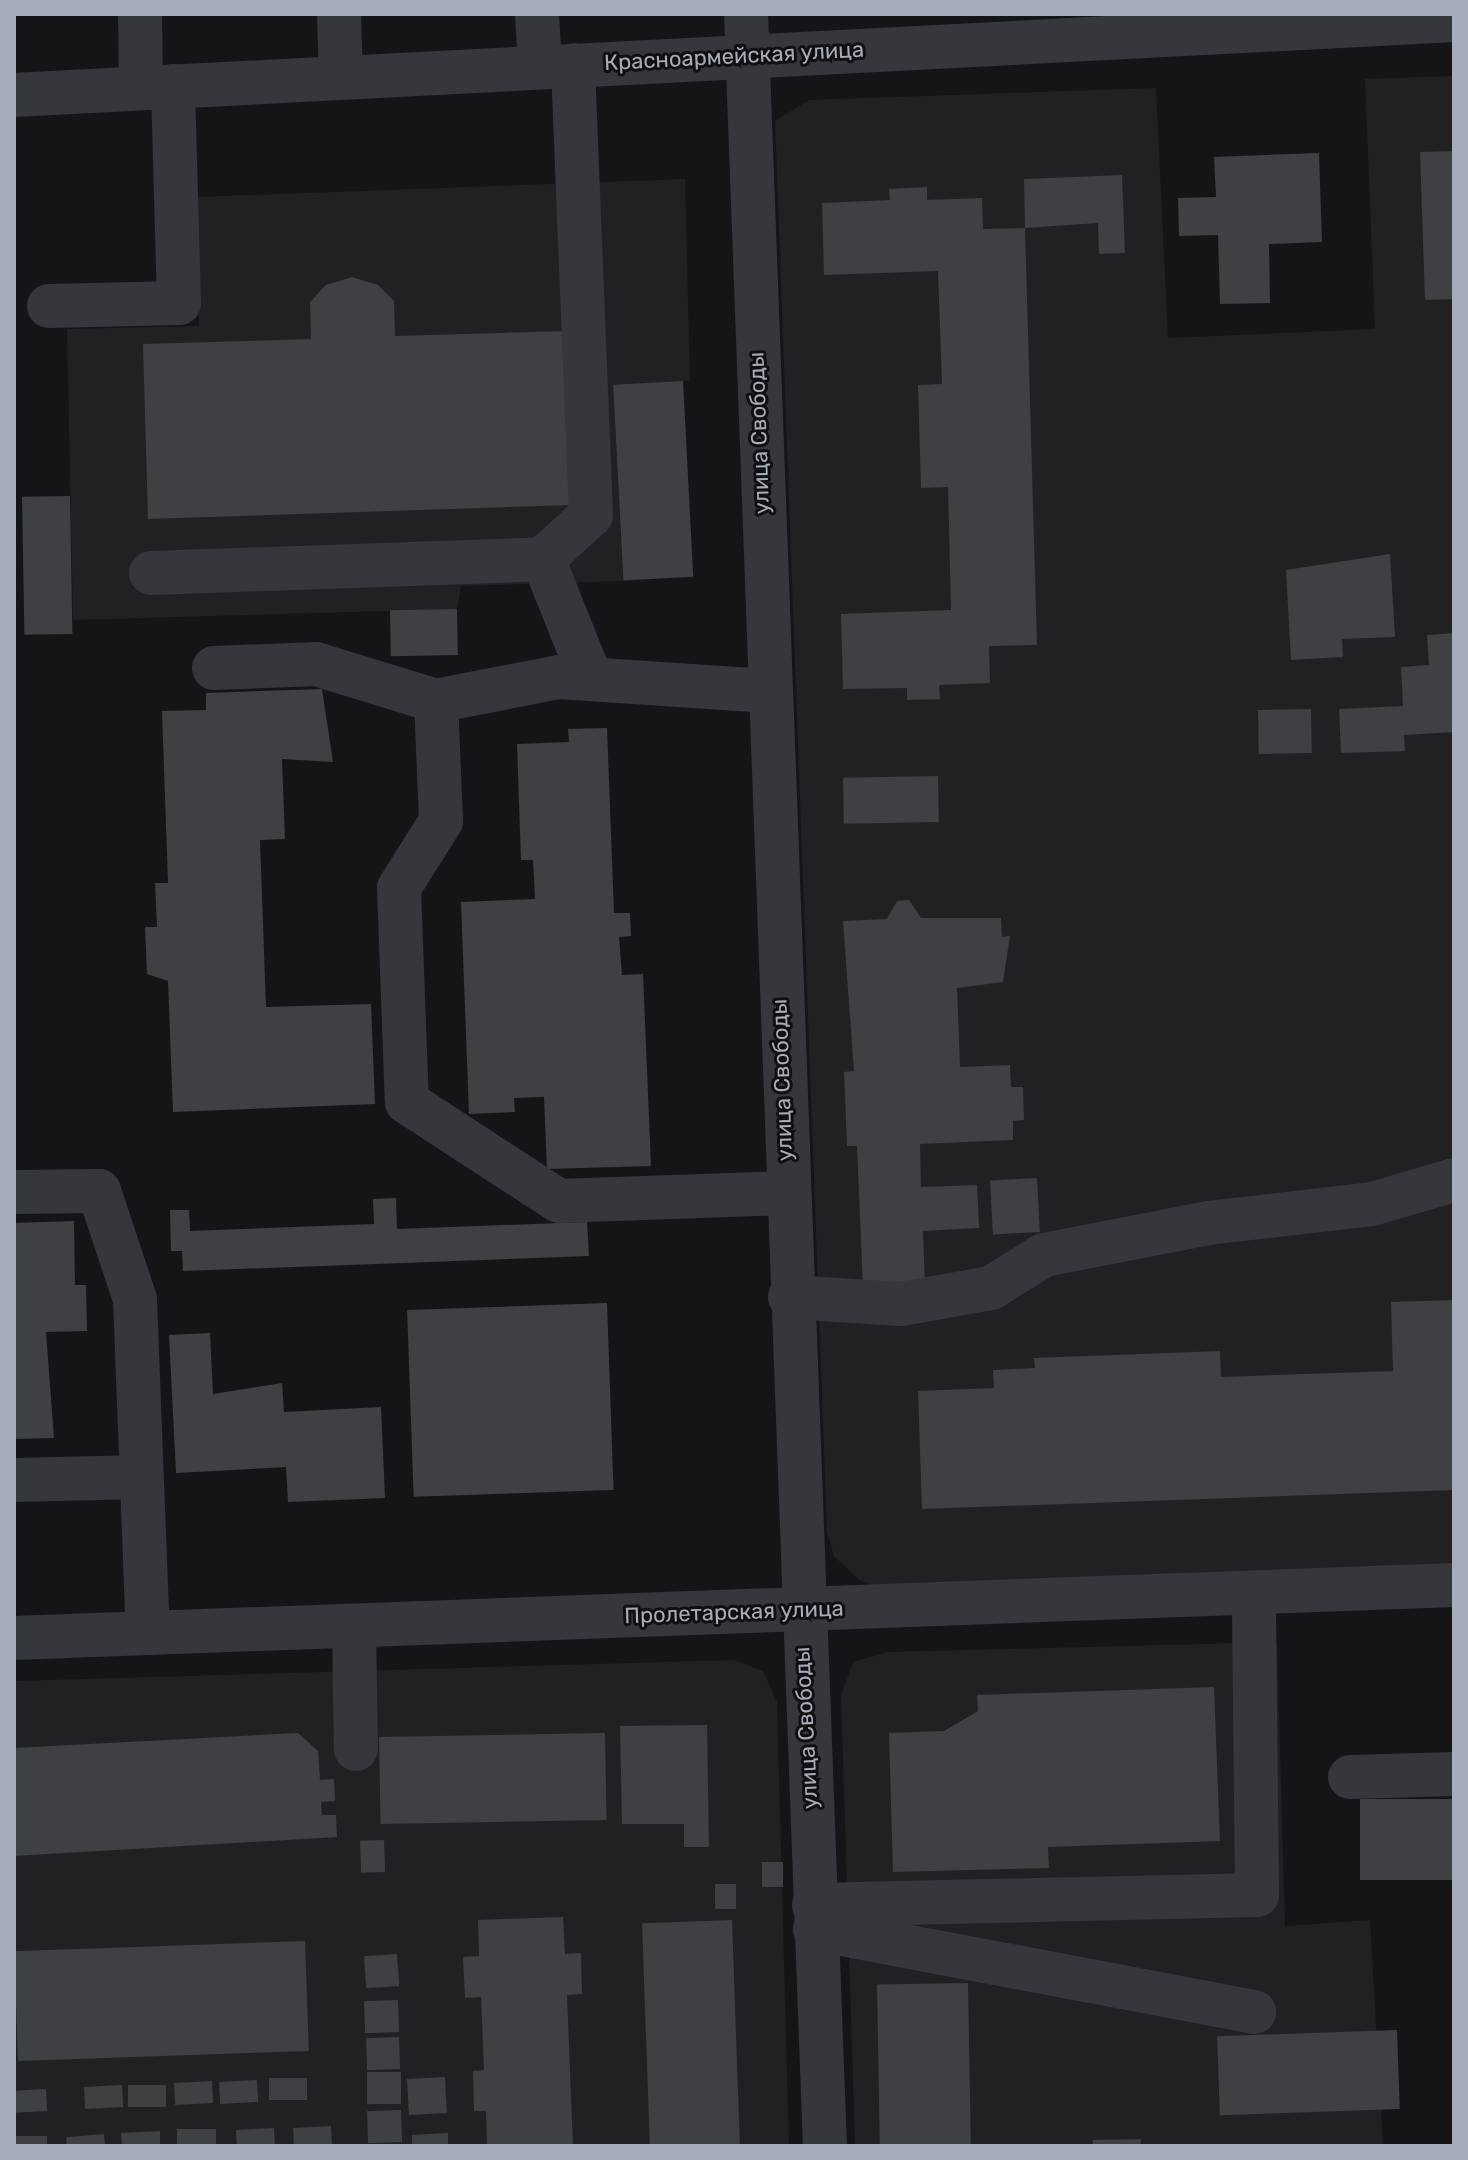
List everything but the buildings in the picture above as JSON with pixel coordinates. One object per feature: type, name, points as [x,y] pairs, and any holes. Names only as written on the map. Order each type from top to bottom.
[{"type":"street","points":[[49,306],[179,303],[157,87],[140,14]]},
{"type":"street","points":[[339,14],[341,77]]},
{"type":"street","points":[[151,573],[543,559],[591,515],[556,66],[537,14]]},
{"type":"street","name":"Красноармейская улица","points":[[14,95],[556,66],[747,35],[1134,23],[1454,20]]},
{"type":"street","name":"улица Свободы","points":[[747,35],[801,1610],[825,2146]]},
{"type":"street","points":[[543,559],[591,679]]},
{"type":"street","points":[[214,668],[316,664],[436,701],[559,677],[768,691]]},
{"type":"street","points":[[436,701],[441,821],[399,888],[407,1102],[559,1201],[786,1193]]},
{"type":"street","points":[[790,1297],[901,1304],[991,1288],[1044,1255],[1208,1223],[1372,1204],[1454,1180]]},
{"type":"street","points":[[14,1192],[99,1191],[135,1299],[148,1633]]},
{"type":"street","points":[[14,1480],[141,1477]]},
{"type":"street","name":"Пролетарская улица","points":[[14,1638],[1454,1585]]},
{"type":"street","points":[[815,1917],[1257,1895],[1254,1594]]},
{"type":"street","points":[[354,1626],[356,1749]]},
{"type":"street","points":[[1350,1777],[1454,1774]]},
{"type":"street","points":[[815,1917],[1254,2012]]},
{"type":"shaded area","points":[[1454,76],[1454,1563],[888,1590],[859,1580],[834,1556],[827,1533],[775,121],[809,100],[1156,88],[1168,338],[1375,329],[1365,79]]},
{"type":"shaded area","points":[[685,179],[690,381],[613,385],[623,581],[461,586],[457,609],[73,620],[67,329],[199,326],[197,197]]},
{"type":"shaded area","points":[[1277,1642],[1285,1926],[1370,1920],[1383,2146],[855,2146],[841,1695],[853,1662],[888,1652]]},
{"type":"shaded area","points":[[734,1660],[763,1671],[777,1702],[789,2146],[14,2146],[14,1681]]}]
